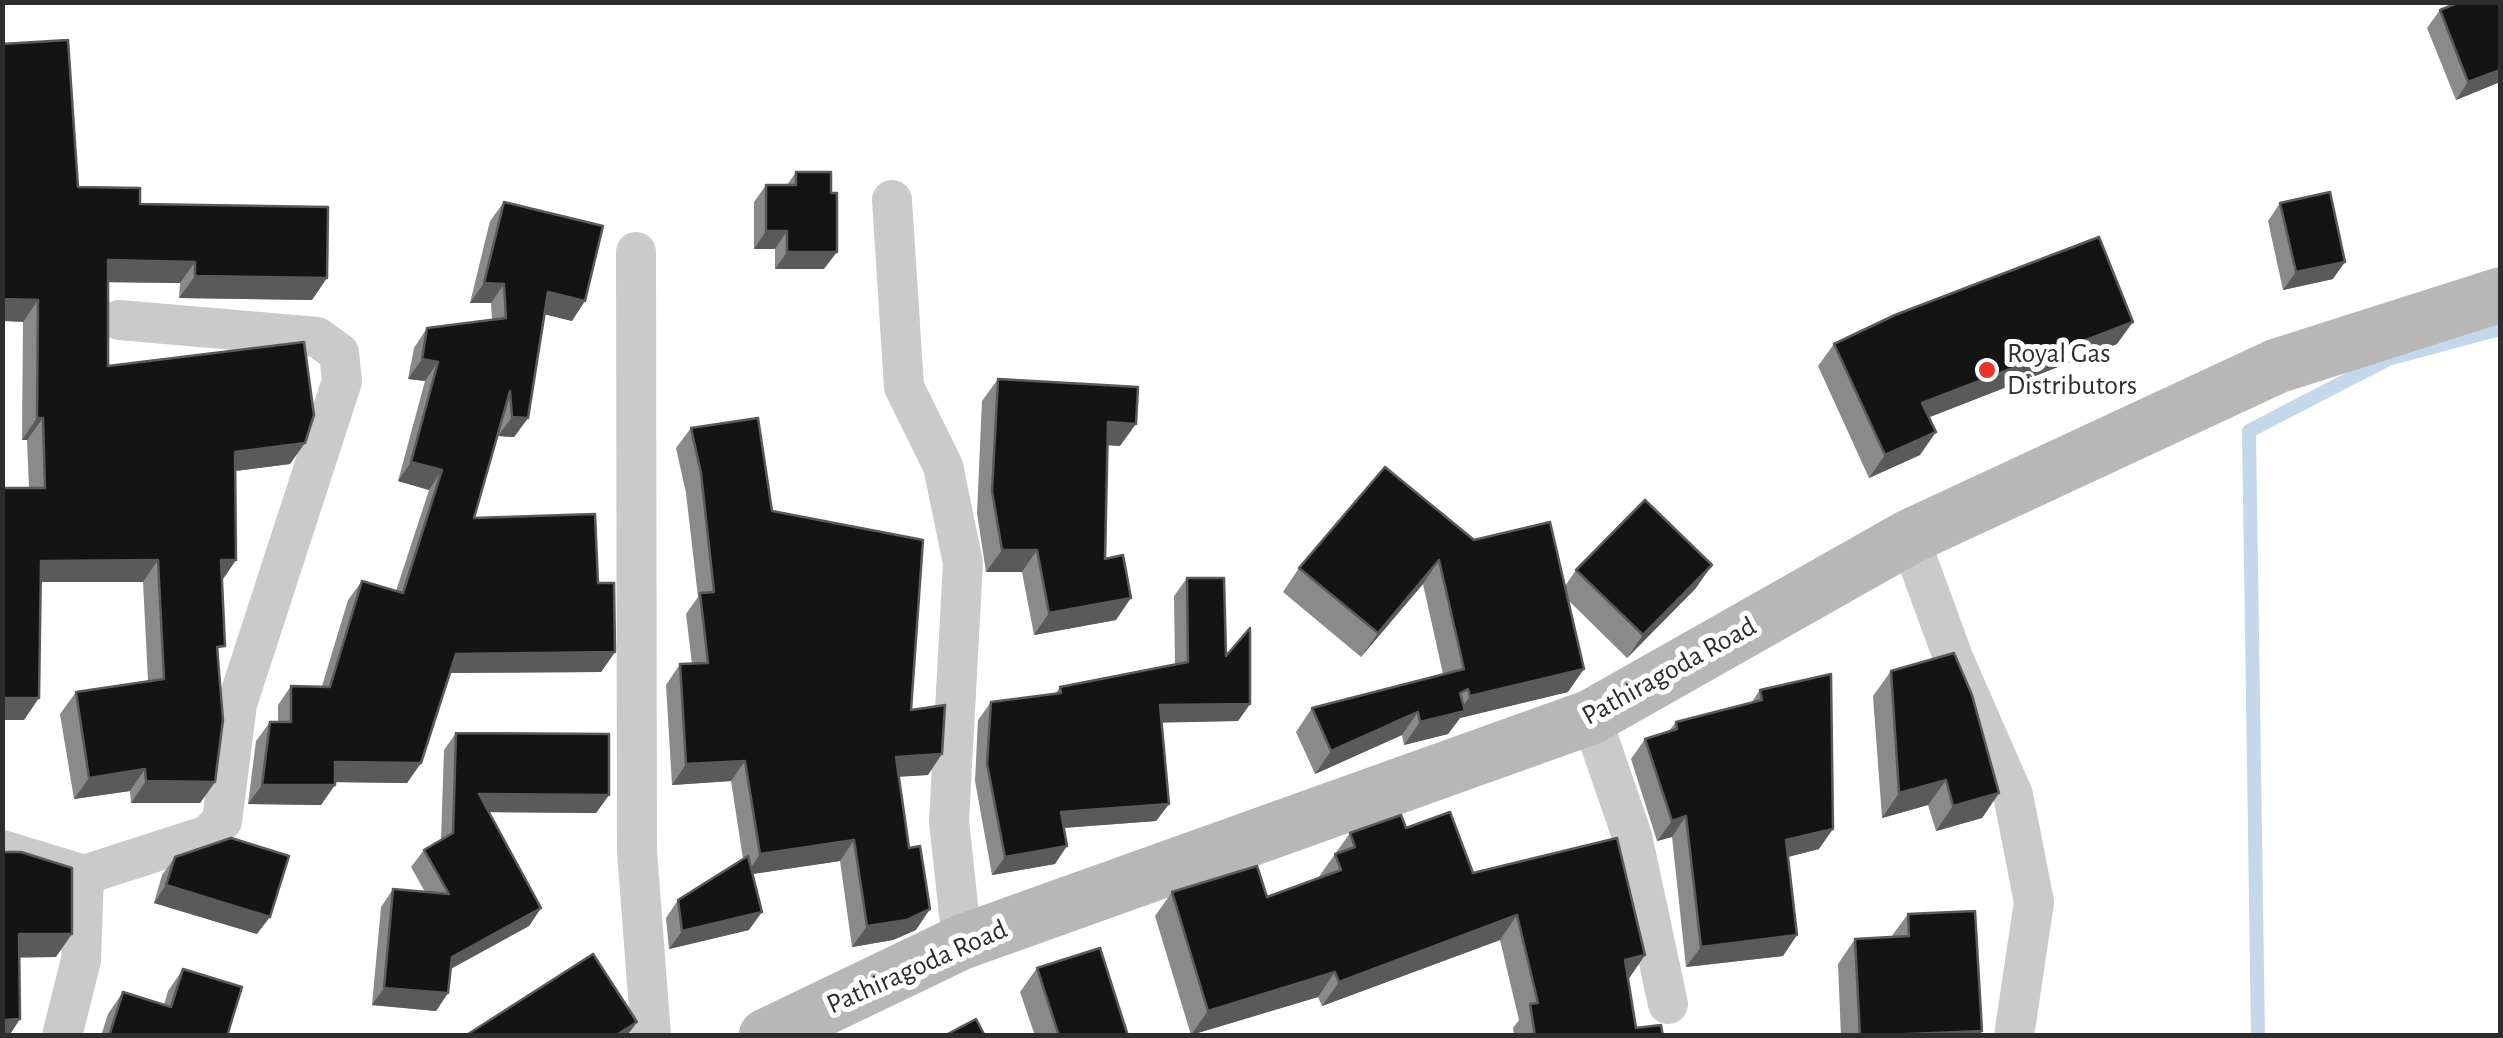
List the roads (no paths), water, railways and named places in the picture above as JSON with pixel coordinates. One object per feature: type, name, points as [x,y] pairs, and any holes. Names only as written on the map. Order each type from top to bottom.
[{"type":"street","points":[[892,200],[904,387],[943,466],[963,564],[950,822],[962,942]]},
{"type":"street","points":[[636,252],[637,851],[651,1036]]},
{"type":"street","name":"Pathiragoda Road","points":[[766,1036],[962,942],[1591,717],[1909,537],[2277,366],[2500,295]]},
{"type":"street","points":[[2,850],[84,875],[208,835],[222,821],[237,704],[342,381],[339,353],[317,338],[119,320]]},
{"type":"street","points":[[1909,537],[1954,660],[2013,795],[2034,902],[2014,1036]]},
{"type":"street","points":[[1591,717],[1632,836],[1668,1004]]},
{"type":"street","points":[[62,1036],[81,960],[84,875]]},
{"type":"waterway","points":[[2258,1036],[2249,431],[2388,359],[2500,329]]},
{"type":"place","name":"Royal Gas Distributors","points":[[1987,370]]}]
